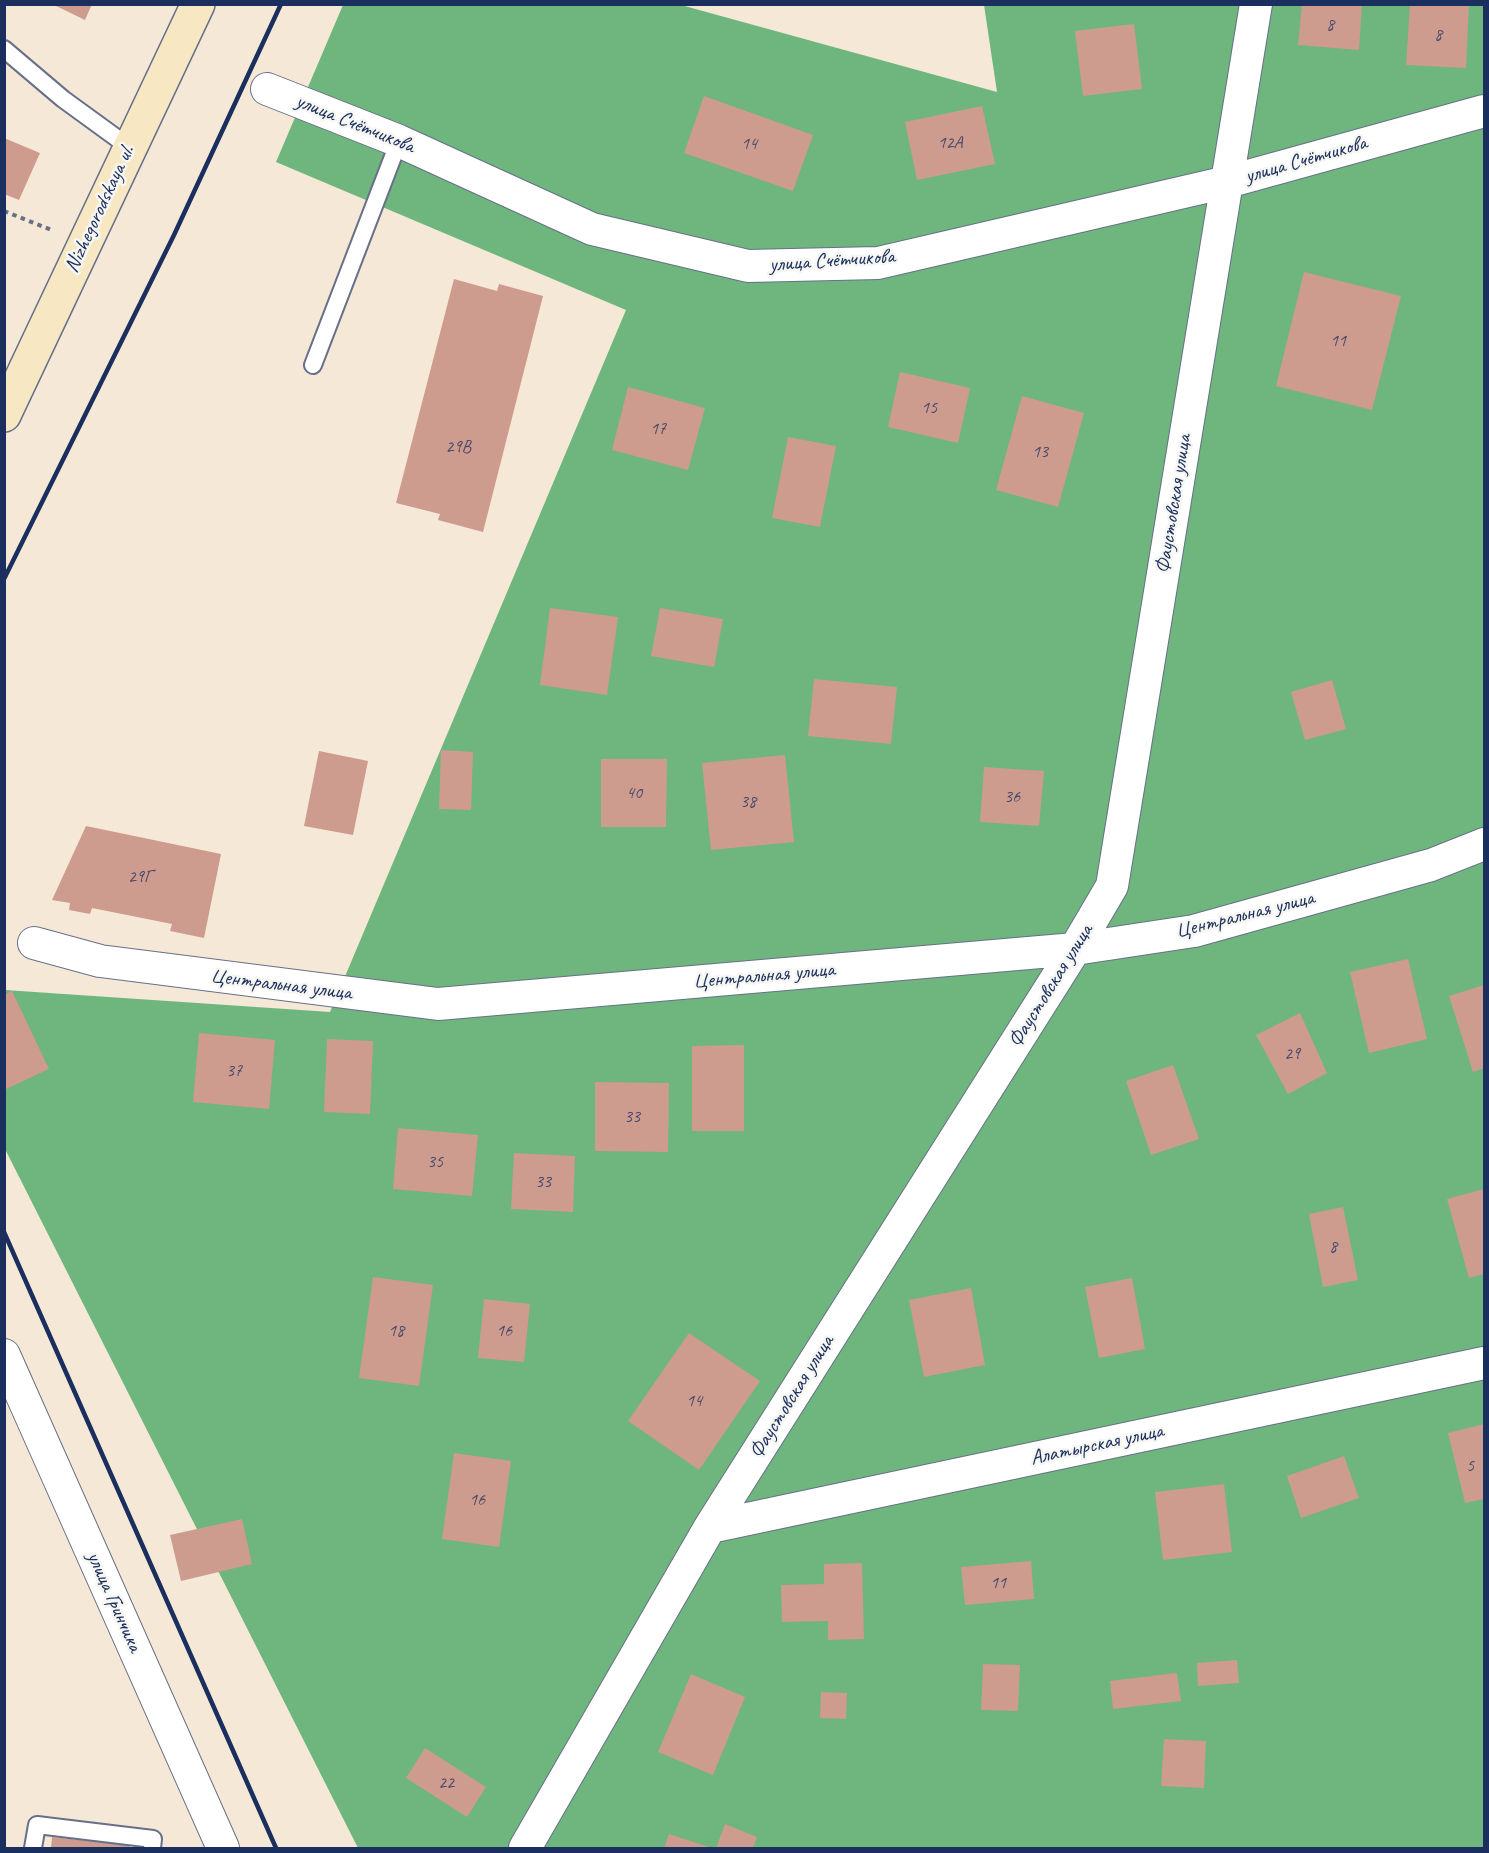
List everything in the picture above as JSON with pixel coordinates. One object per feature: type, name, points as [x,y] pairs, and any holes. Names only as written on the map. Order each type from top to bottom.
[{"type":"street","name":"Nizhegorodskaya ul.","points":[[4,415],[13,374],[129,147],[198,4]]},
{"type":"street","name":"Фаустовская улица","points":[[525,1848],[710,1527],[1076,949],[1112,886],[1256,4]]},
{"type":"street","name":"улица Счётчикова","points":[[267,89],[399,141],[592,229],[748,266],[878,263],[1227,182],[1485,111]]},
{"type":"street","name":"Центральная улица","points":[[34,943],[100,961],[438,1004],[1076,949],[1194,931],[1431,865],[1485,844]]},
{"type":"street","name":"улица Гринчика","points":[[4,1356],[223,1848]]},
{"type":"street","name":"Алатырская улица","points":[[710,1527],[1485,1363]]},
{"type":"lane","points":[[4,49],[71,105],[129,147]]},
{"type":"lane","points":[[313,365],[399,141]]},
{"type":"lane","points":[[33,1848],[37,1825],[153,1839],[152,1848]]},
{"type":"path","points":[[4,211],[57,233]]},
{"type":"green space","points":[[343,5],[681,5],[997,92],[984,5],[1484,5],[1484,1848],[358,1848],[5,1149],[5,990],[330,1012],[626,310],[276,162]]},
{"type":"building","points":[[52,4],[92,4],[85,20]]},
{"type":"building","points":[[1302,4],[1362,4],[1359,50],[1298,45]]},
{"type":"building","points":[[1410,4],[1469,4],[1466,68],[1406,65]]},
{"type":"building","points":[[1134,24],[1142,89],[1083,96],[1075,31]]},
{"type":"building","points":[[704,96],[813,135],[793,191],[684,153]]},
{"type":"building","points":[[982,106],[995,164],[917,180],[905,122]]},
{"type":"building","points":[[4,138],[40,153],[19,200],[4,194]]},
{"type":"building","points":[[1304,272],[1401,296],[1372,410],[1276,386]]},
{"type":"building","points":[[454,279],[497,291],[499,284],[543,296],[483,532],[438,520],[440,514],[396,503]]},
{"type":"building","points":[[900,372],[970,388],[958,443],[888,427]]},
{"type":"building","points":[[628,387],[705,408],[688,470],[612,450]]},
{"type":"building","points":[[1022,396],[1084,413],[1058,507],[996,490]]},
{"type":"building","points":[[788,437],[836,446],[820,527],[772,518]]},
{"type":"building","points":[[550,608],[618,617],[607,695],[540,685]]},
{"type":"building","points":[[660,608],[723,619],[714,667],[651,656]]},
{"type":"building","points":[[814,679],[897,687],[891,744],[808,736]]},
{"type":"building","points":[[1332,680],[1346,729],[1305,740],[1291,692]]},
{"type":"building","points":[[441,750],[473,752],[471,810],[439,809]]},
{"type":"building","points":[[319,751],[368,761],[353,835],[304,826]]},
{"type":"building","points":[[785,755],[794,842],[711,850],[702,763]]},
{"type":"building","points":[[601,759],[667,759],[666,827],[601,827]]},
{"type":"building","points":[[984,767],[1044,771],[1039,826],[980,822]]},
{"type":"building","points":[[86,826],[221,854],[204,938],[170,931],[172,924],[92,908],[90,914],[69,910],[70,903],[52,900]]},
{"type":"building","points":[[1408,959],[1427,1039],[1369,1053],[1350,972]]},
{"type":"building","points":[[1484,985],[1484,1068],[1473,1072],[1449,996]]},
{"type":"building","points":[[12,991],[49,1069],[4,1090],[4,995]]},
{"type":"building","points":[[1300,1013],[1327,1073],[1288,1094],[1256,1035]]},
{"type":"building","points":[[199,1033],[275,1040],[269,1109],[193,1102]]},
{"type":"building","points":[[327,1039],[373,1041],[370,1114],[324,1112]]},
{"type":"building","points":[[744,1045],[744,1131],[692,1131],[692,1046]]},
{"type":"building","points":[[1173,1065],[1199,1139],[1151,1155],[1126,1081]]},
{"type":"building","points":[[595,1082],[669,1083],[668,1152],[595,1151]]},
{"type":"building","points":[[398,1128],[478,1135],[472,1196],[393,1189]]},
{"type":"building","points":[[514,1153],[575,1156],[573,1212],[511,1209]]},
{"type":"building","points":[[1484,1189],[1484,1274],[1469,1278],[1447,1199]]},
{"type":"building","points":[[1343,1207],[1358,1280],[1323,1287],[1309,1214]]},
{"type":"building","points":[[373,1277],[433,1285],[419,1386],[359,1378]]},
{"type":"building","points":[[1132,1278],[1145,1349],[1099,1358],[1085,1287]]},
{"type":"building","points":[[971,1288],[985,1365],[924,1377],[909,1300]]},
{"type":"building","points":[[484,1299],[530,1304],[524,1362],[478,1358]]},
{"type":"building","points":[[689,1333],[760,1381],[699,1470],[628,1421]]},
{"type":"building","points":[[1484,1424],[1484,1499],[1465,1503],[1448,1433]]},
{"type":"building","points":[[454,1453],[511,1461],[499,1547],[442,1539]]},
{"type":"building","points":[[1344,1456],[1359,1498],[1301,1518],[1287,1476]]},
{"type":"building","points":[[1224,1484],[1232,1552],[1163,1560],[1155,1492]]},
{"type":"building","points":[[242,1519],[252,1564],[181,1581],[170,1535]]},
{"type":"building","points":[[1031,1561],[1034,1599],[965,1605],[961,1567]]},
{"type":"building","points":[[862,1563],[864,1639],[828,1640],[828,1621],[782,1622],[781,1585],[824,1584],[824,1564]]},
{"type":"building","points":[[1237,1660],[1239,1683],[1198,1686],[1197,1663]]},
{"type":"building","points":[[983,1664],[1020,1665],[1018,1711],[981,1710]]},
{"type":"building","points":[[1177,1673],[1181,1701],[1113,1709],[1110,1681]]},
{"type":"building","points":[[691,1674],[745,1697],[713,1775],[658,1752]]},
{"type":"building","points":[[821,1692],[847,1693],[846,1719],[820,1718]]},
{"type":"building","points":[[1164,1739],[1206,1741],[1204,1788],[1161,1786]]},
{"type":"building","points":[[425,1748],[486,1787],[467,1817],[406,1778]]},
{"type":"building","points":[[725,1824],[757,1837],[753,1848],[716,1848]]},
{"type":"building","points":[[669,1834],[712,1848],[664,1848]]},
{"type":"building","points":[[52,1837],[130,1845],[129,1848],[51,1848]]},
{"type":"railway","points":[[4,579],[174,235],[281,4]]},
{"type":"railway","points":[[4,1232],[276,1848]]}]
